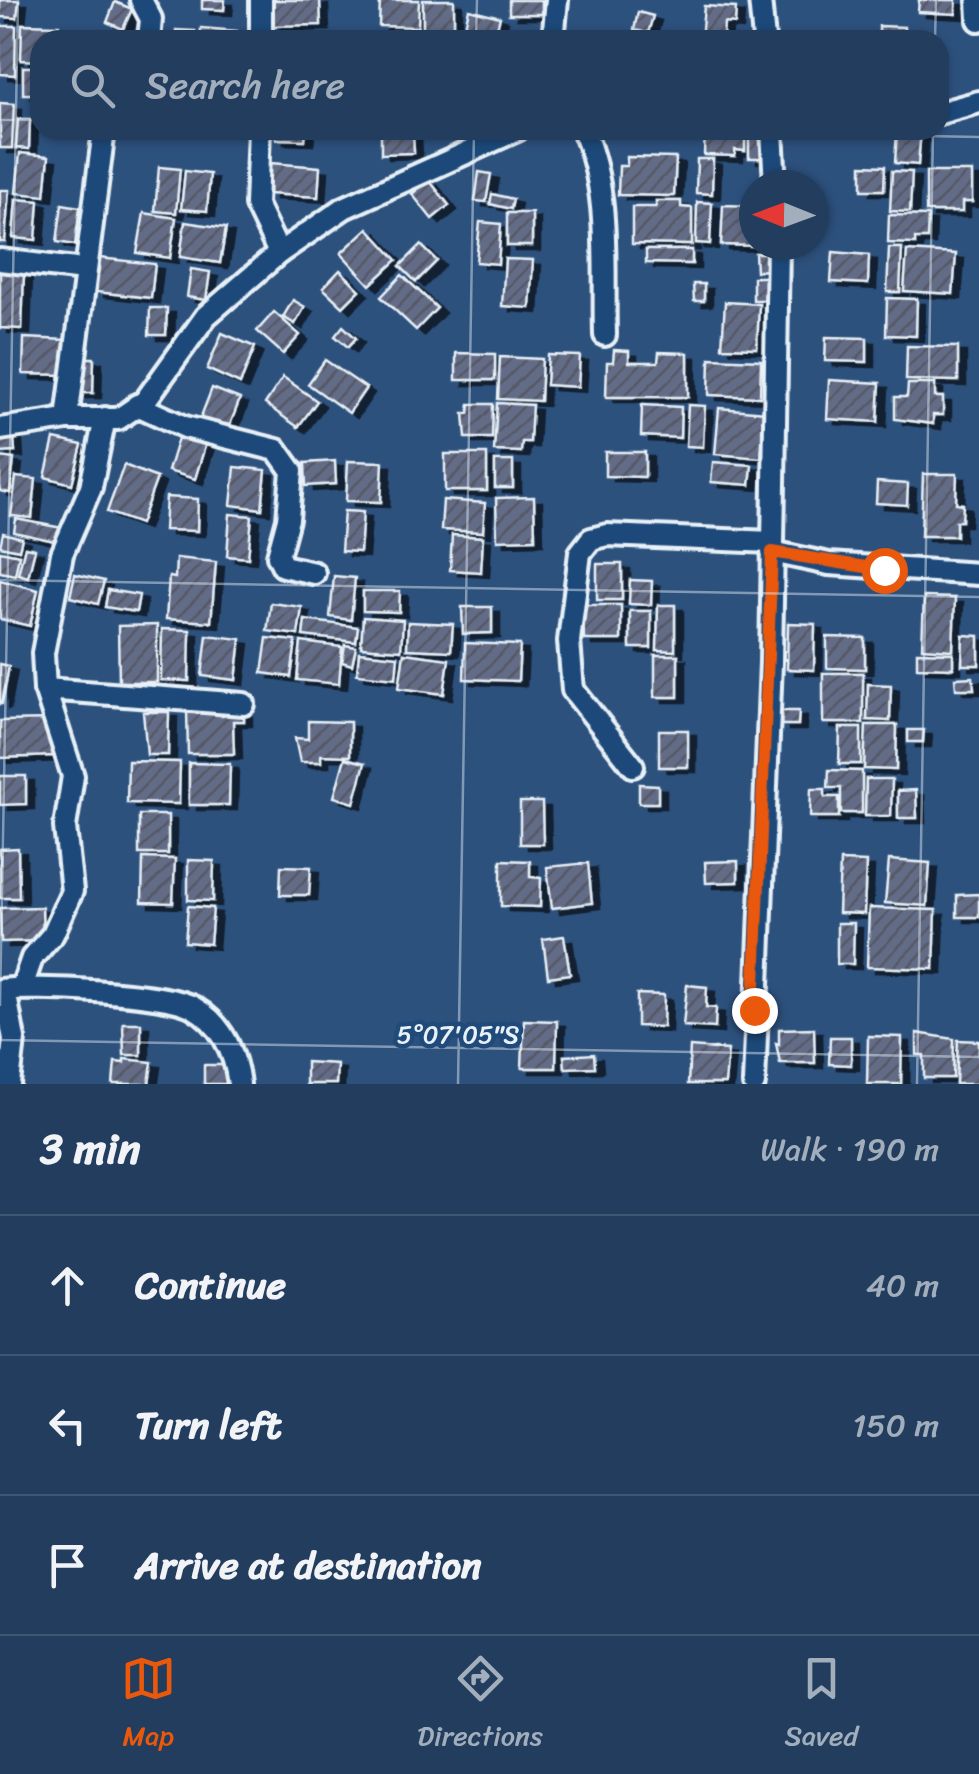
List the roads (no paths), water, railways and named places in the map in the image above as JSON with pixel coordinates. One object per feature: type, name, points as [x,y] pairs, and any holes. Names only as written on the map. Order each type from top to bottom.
[{"type":"street","points":[[140,0],[150,19],[149,30]]},
{"type":"street","points":[[261,30],[262,0]]},
{"type":"street","points":[[554,30],[557,0]]},
{"type":"street","points":[[760,0],[763,30]]},
{"type":"street","points":[[978,0],[979,20]]},
{"type":"street","points":[[949,110],[979,102]]},
{"type":"street","points":[[67,419],[103,140]]},
{"type":"street","points":[[259,140],[256,205],[279,253]]},
{"type":"street","points":[[0,429],[67,419],[118,418],[137,405],[206,316],[279,253],[344,208],[495,140]]},
{"type":"street","points":[[588,140],[597,161],[601,199],[605,335]]},
{"type":"street","points":[[773,140],[774,170]]},
{"type":"street","points":[[0,260],[84,270]]},
{"type":"street","points":[[754,1084],[778,260]]},
{"type":"street","points":[[137,405],[185,427],[277,450],[292,471],[288,519],[278,556],[283,566],[314,573]]},
{"type":"street","points":[[9,1084],[14,1039],[9,989],[53,934],[72,891],[65,826],[72,776],[45,690],[47,612],[62,554],[91,488],[104,418]]},
{"type":"street","points":[[632,766],[573,690],[569,641],[580,553],[590,539],[608,535],[772,547],[830,564],[979,574]]},
{"type":"street","points":[[45,690],[244,704]]},
{"type":"street","points":[[9,989],[110,993],[192,1006],[216,1026],[234,1052],[238,1084]]}]
